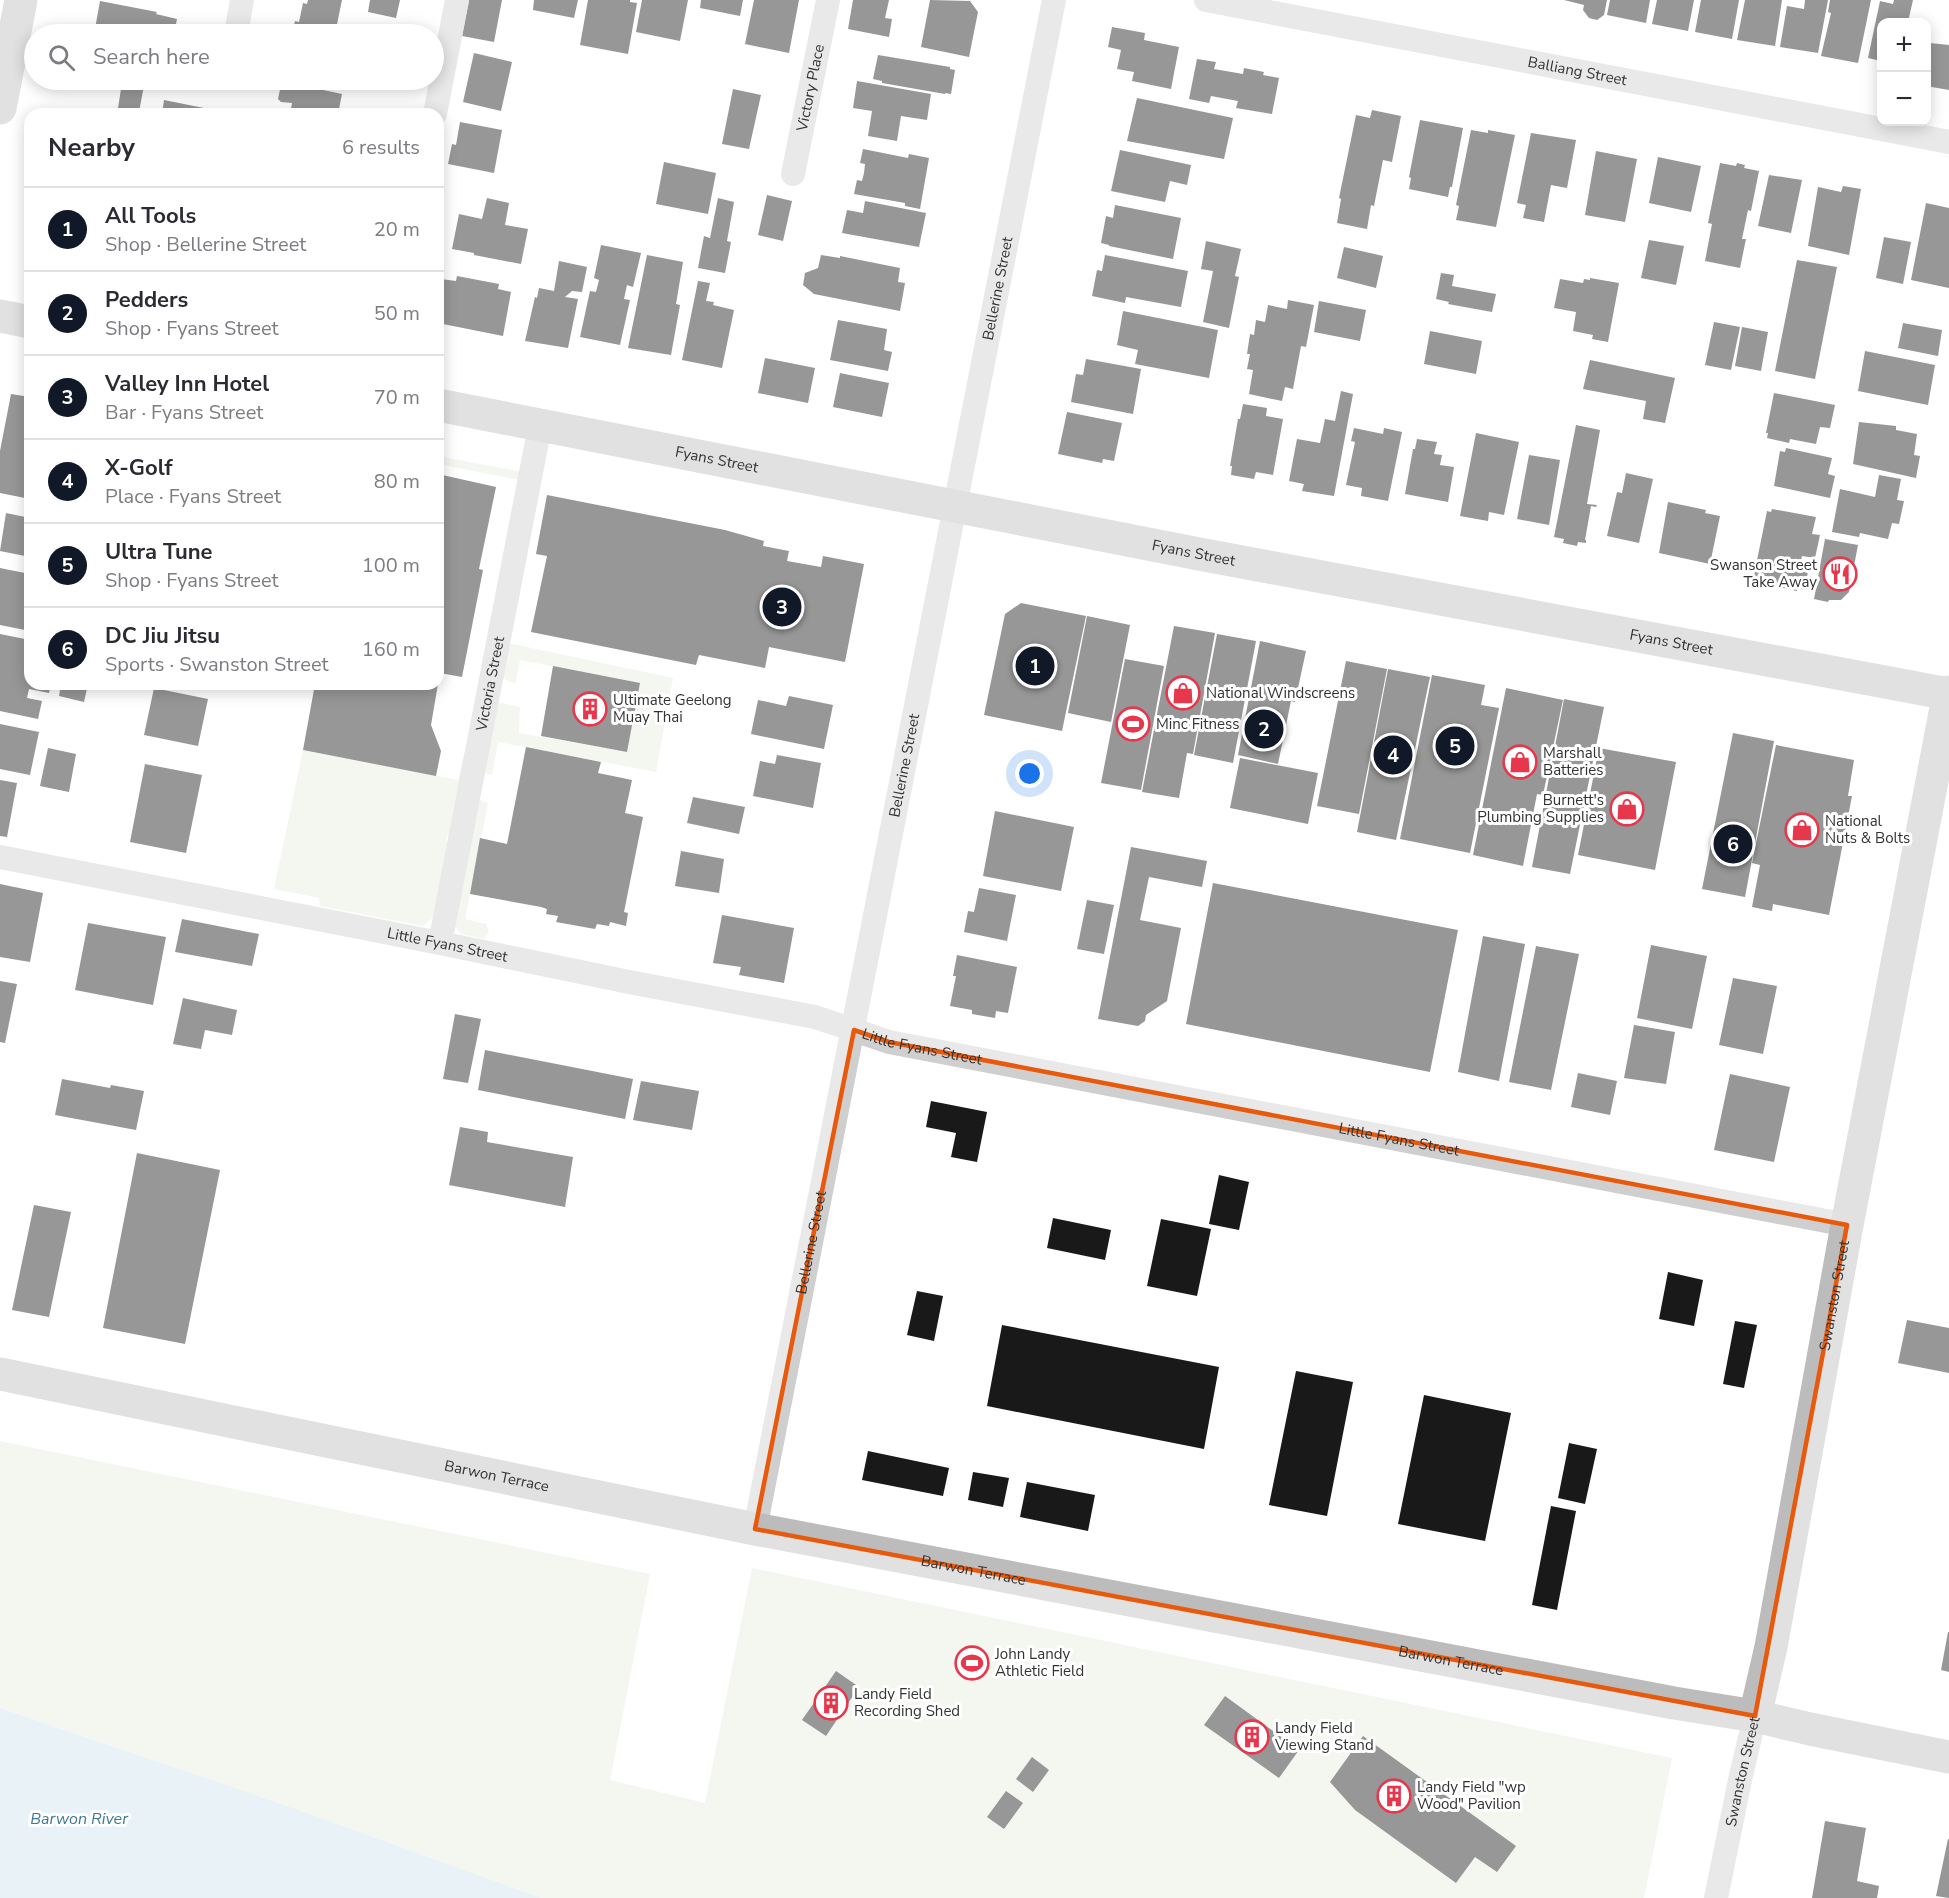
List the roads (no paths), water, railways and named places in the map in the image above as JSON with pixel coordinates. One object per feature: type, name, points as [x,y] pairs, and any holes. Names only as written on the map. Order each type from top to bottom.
[{"type":"street","points":[[0,108],[21,0]]},
{"type":"street","points":[[238,24],[243,0]]},
{"type":"street","points":[[444,67],[457,0]]},
{"type":"street","name":"Victory Place","points":[[793,174],[828,0]]},
{"type":"street","name":"Bellerine Street","points":[[755,1529],[1054,0]]},
{"type":"street","name":"Balliang Street","points":[[1206,0],[1949,142]]},
{"type":"street","points":[[436,108],[440,90]]},
{"type":"street","points":[[0,316],[24,321]]},
{"type":"street","name":"Fyans Street","points":[[444,406],[1222,558],[1949,693]]},
{"type":"street","name":"Victoria Street","points":[[440,943],[540,426]]},
{"type":"street","name":"Swanston Street","points":[[1716,1898],[1740,1780],[1771,1647],[1847,1225],[1949,693]]},
{"type":"street","name":"Little Fyans Street","points":[[0,857],[814,1017],[889,1042],[1847,1225]]},
{"type":"street","name":"Barwon Terrace","points":[[0,1374],[755,1529],[1663,1701],[1755,1716],[1810,1730],[1949,1757]]},
{"type":"water","name":"Barwon River","points":[[0,1708],[288,1806],[542,1898],[0,1898]]},
{"type":"place","name":"Swanson Street Take Away","points":[[1840,574]]},
{"type":"place","name":"Valley Inn Hotel","points":[[782,607]]},
{"type":"place","name":"All Tools","points":[[1035,666]]},
{"type":"place","name":"National Windscreens","points":[[1183,693]]},
{"type":"place","name":"Ultimate Geelong Muay Thai","points":[[590,709]]},
{"type":"place","name":"Minc Fitness","points":[[1133,724]]},
{"type":"place","name":"Pedders","points":[[1264,729]]},
{"type":"place","name":"Ultra Tune","points":[[1455,746]]},
{"type":"place","name":"X-Golf","points":[[1393,755]]},
{"type":"place","name":"Marshall Batteries","points":[[1520,762]]},
{"type":"place","name":"Burnett's Plumbing Supplies","points":[[1627,809]]},
{"type":"place","name":"National Nuts & Bolts","points":[[1802,830]]},
{"type":"place","name":"DC Jiu Jitsu","points":[[1733,844]]},
{"type":"place","name":"John Landy Athletic Field","points":[[972,1663]]},
{"type":"place","name":"Landy Field Recording Shed","points":[[831,1703]]},
{"type":"place","name":"Landy Field Viewing Stand","points":[[1252,1737]]},
{"type":"place","name":"Landy Field \"wp Wood\" Pavilion","points":[[1394,1796]]}]
